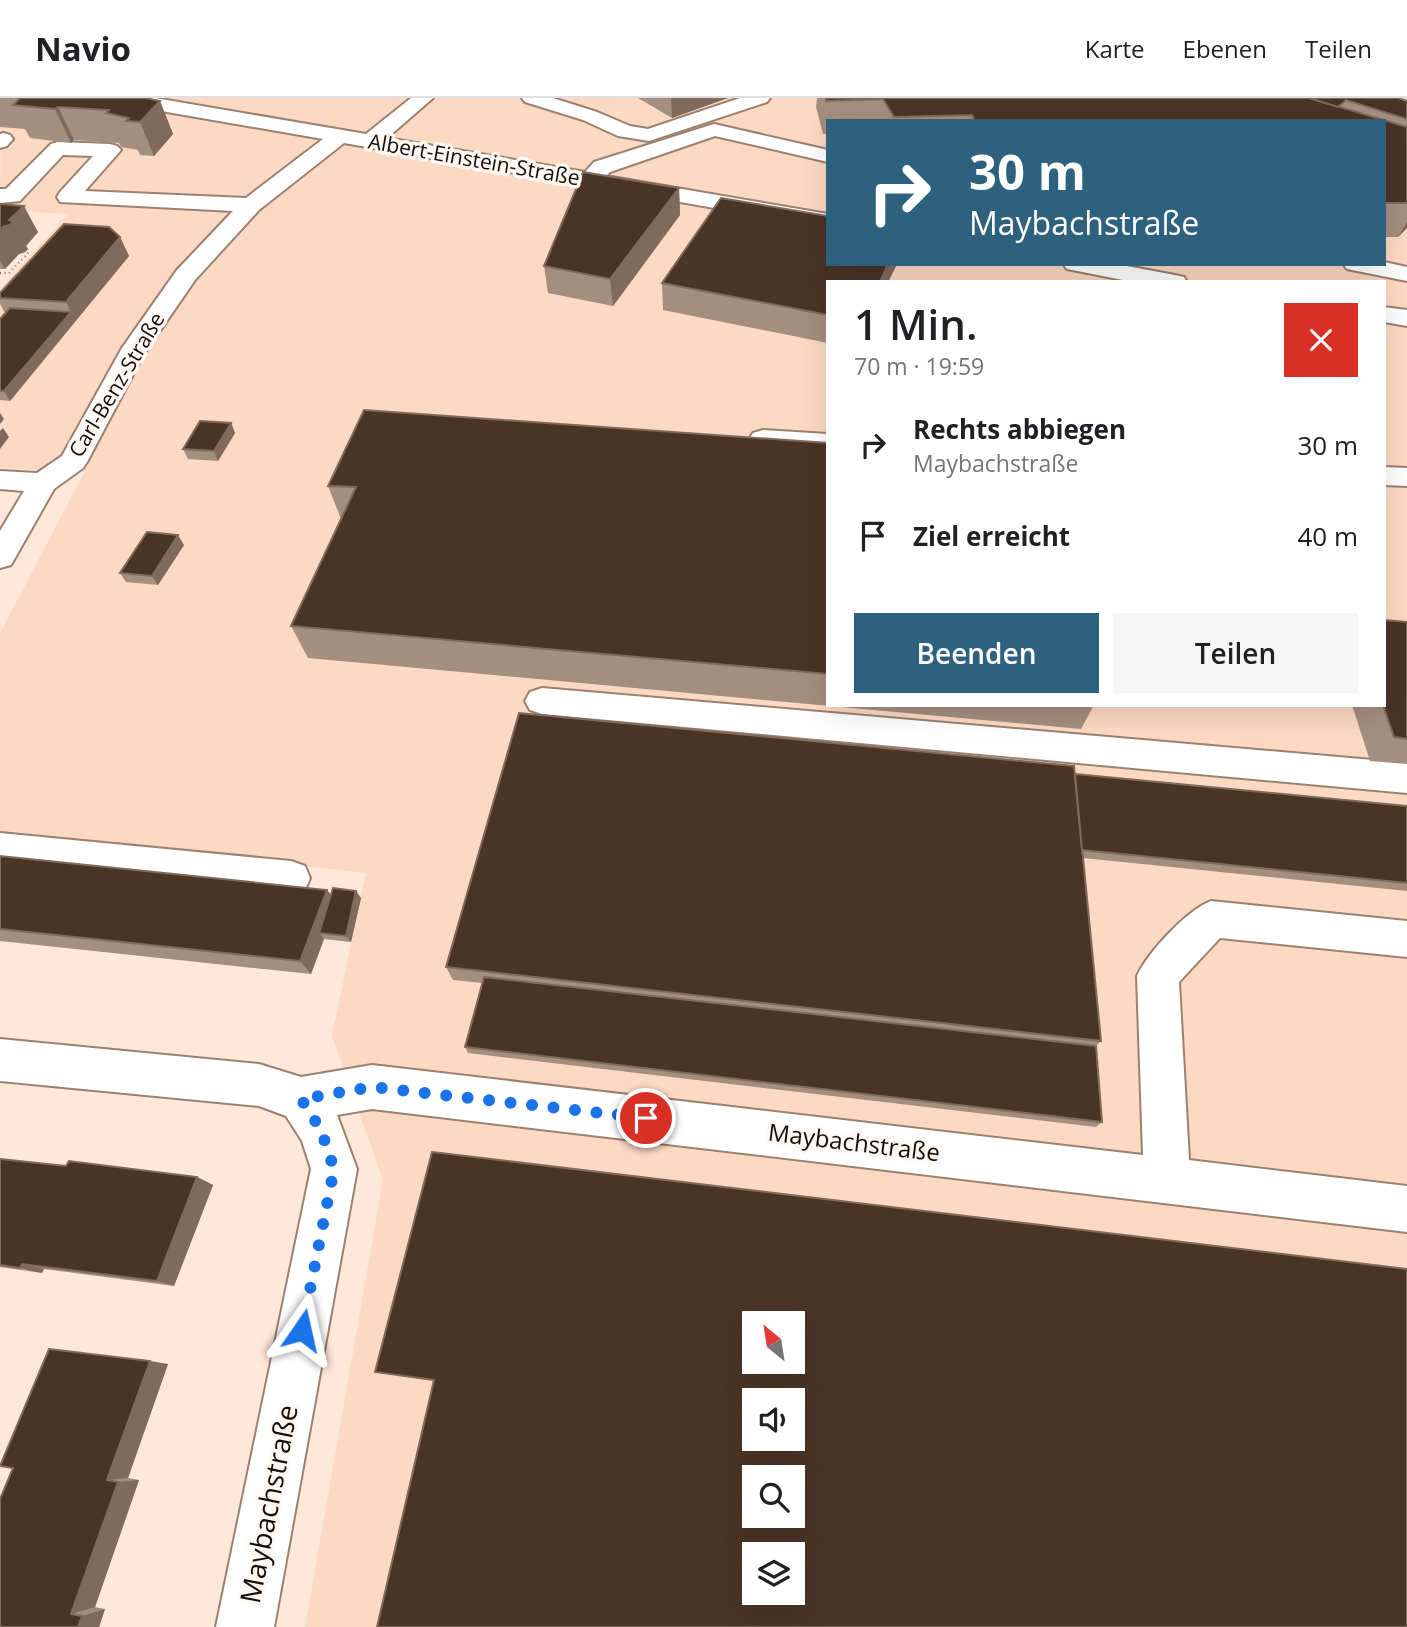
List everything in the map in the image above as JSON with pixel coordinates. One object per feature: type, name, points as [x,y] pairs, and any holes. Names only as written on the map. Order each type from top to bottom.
[{"type":"street","name":"Albert-Einstein-Straße","points":[[121,98],[826,221]]},
{"type":"street","points":[[371,141],[423,98]]},
{"type":"street","points":[[532,98],[590,116],[625,132],[649,135],[760,98]]},
{"type":"street","points":[[590,180],[602,167],[714,130],[826,156]]},
{"type":"street","name":"Carl-Benz-Straße","points":[[0,557],[43,483],[73,462],[131,354],[186,275],[251,205],[339,136]]},
{"type":"street","points":[[0,196],[12,196],[58,148],[110,150],[68,197],[251,205]]},
{"type":"street","points":[[1086,266],[1164,280]]},
{"type":"street","points":[[1365,266],[1407,274]]},
{"type":"street","points":[[1386,314],[1407,318]]},
{"type":"street","points":[[733,438],[826,443]]},
{"type":"street","points":[[1386,476],[1407,477]]},
{"type":"street","points":[[0,480],[43,483]]},
{"type":"street","points":[[542,701],[1407,778]]},
{"type":"street","points":[[0,849],[291,878]]},
{"type":"street","points":[[1167,1179],[1158,976],[1212,919],[1407,939]]},
{"type":"street","name":"Maybachstraße","points":[[0,1060],[259,1085],[301,1099],[372,1087],[1407,1209]]},
{"type":"street","name":"Maybachstraße","points":[[245,1627],[334,1169],[321,1130],[301,1099]]},
{"type":"path","points":[[0,272],[9,273],[30,251]]},
{"type":"shaded area","points":[[1,98],[1407,98],[1407,1627],[305,1627],[383,1180],[332,1036],[366,873],[0,832],[0,633],[85,471],[0,468],[0,289],[68,214],[0,210]]},
{"type":"building","points":[[20,98],[145,98],[160,101],[140,122],[126,121],[129,118],[106,113],[109,110],[13,105]]},
{"type":"building","points":[[826,98],[1310,98],[1380,119],[974,119],[972,115],[894,117],[883,99],[826,101]]},
{"type":"building","points":[[1309,98],[1398,98],[1407,101],[1407,119],[1346,100],[1338,107]]},
{"type":"building","points":[[1386,121],[1407,127],[1407,203],[1386,203]]},
{"type":"building","points":[[583,172],[679,188],[610,279],[544,266]]},
{"type":"building","points":[[721,198],[826,216],[826,266],[887,266],[881,280],[826,280],[826,315],[662,283]]},
{"type":"building","points":[[0,204],[24,206],[9,220],[13,222],[10,225],[0,230]]},
{"type":"building","points":[[64,224],[109,227],[120,237],[66,302],[0,298],[0,293]]},
{"type":"building","points":[[10,308],[71,312],[4,391],[0,391],[0,319]]},
{"type":"building","points":[[364,410],[826,443],[826,674],[291,626],[356,487],[328,486]]},
{"type":"building","points":[[200,421],[231,423],[214,451],[183,449]]},
{"type":"building","points":[[147,532],[178,535],[152,576],[120,573]]},
{"type":"building","points":[[1386,620],[1407,622],[1407,739],[1394,737],[1384,707],[1386,707]]},
{"type":"building","points":[[519,713],[1074,766],[1101,1041],[446,967]]},
{"type":"building","points":[[1075,774],[1407,806],[1407,883],[1082,850]]},
{"type":"building","points":[[0,856],[327,890],[300,961],[0,929]]},
{"type":"building","points":[[333,888],[356,891],[346,936],[319,933]]},
{"type":"building","points":[[484,977],[1096,1046],[1102,1122],[465,1047]]},
{"type":"building","points":[[432,1152],[1407,1269],[1407,1627],[377,1627],[434,1380],[375,1372]]},
{"type":"building","points":[[0,1159],[66,1166],[69,1161],[197,1177],[157,1281],[22,1264],[20,1268],[0,1265]]},
{"type":"building","points":[[49,1349],[150,1361],[107,1480],[118,1482],[71,1614],[82,1616],[78,1627],[0,1627],[0,1499],[13,1468],[0,1466]]},
{"type":"route","points":[[302,1330],[334,1169],[321,1130],[301,1099],[372,1087],[646,1118]]}]
